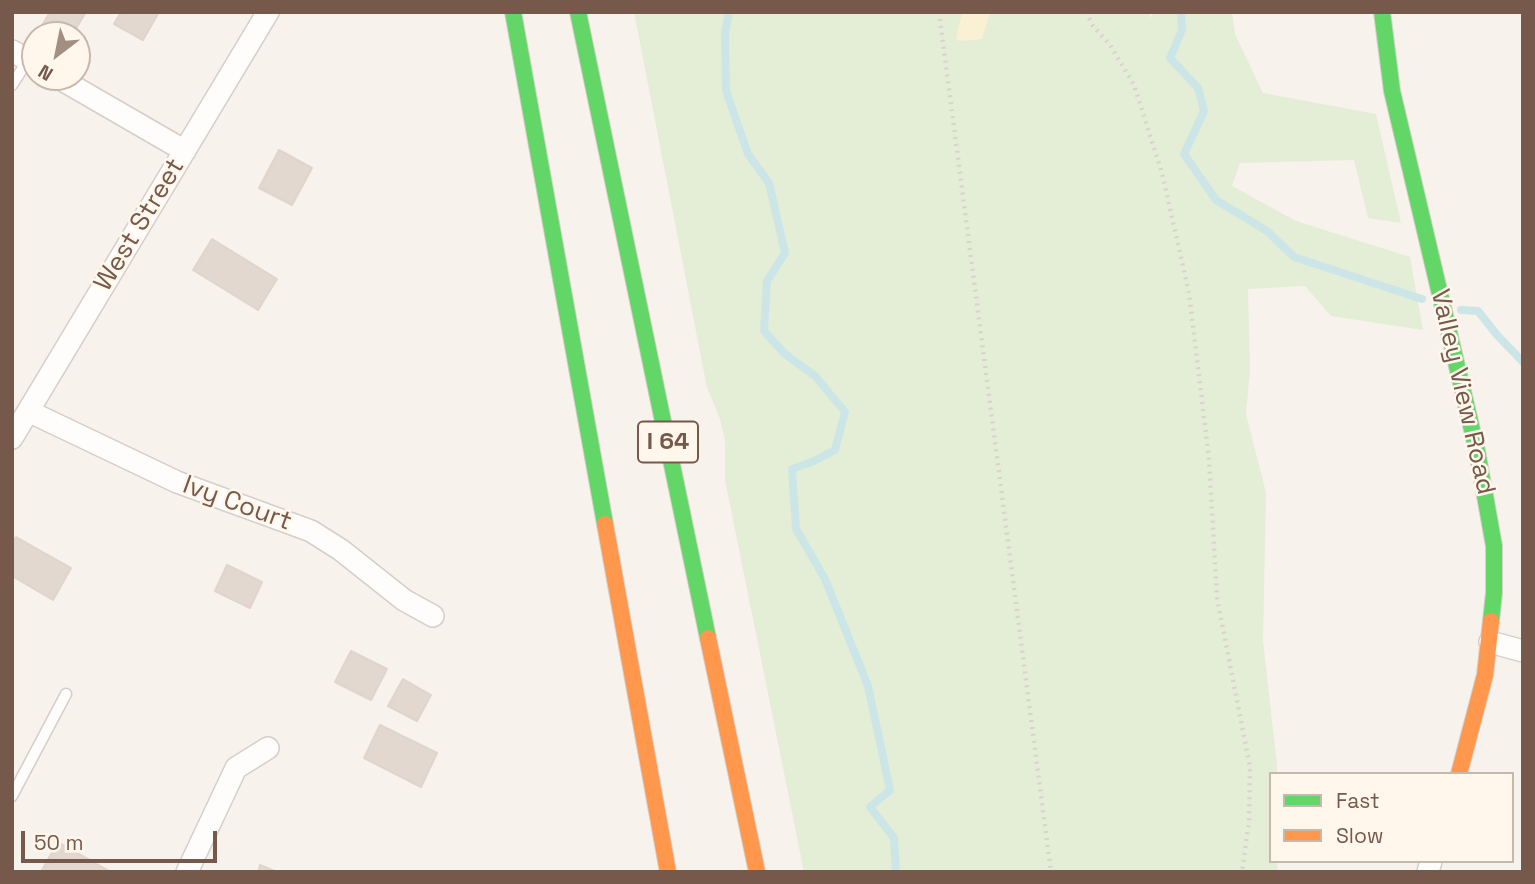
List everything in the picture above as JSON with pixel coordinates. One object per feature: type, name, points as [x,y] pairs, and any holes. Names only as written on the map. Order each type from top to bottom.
[{"type":"main road","points":[[513,12],[668,872]]},
{"type":"main road","name":"I 64","points":[[578,12],[757,872]]},
{"type":"main road","name":"Valley View Road","points":[[1382,12],[1400,126],[1488,502],[1494,558],[1490,642],[1477,709],[1460,772]]},
{"type":"street","name":"West Street","points":[[12,438],[268,12]]},
{"type":"street","points":[[81,91],[185,151]]},
{"type":"street","name":"Ivy Court","points":[[28,411],[177,482],[311,531],[341,550],[404,600],[433,616]]},
{"type":"street","points":[[1490,642],[1523,650]]},
{"type":"street","points":[[187,872],[236,768],[268,748]]},
{"type":"lane","points":[[12,86],[21,67]]},
{"type":"lane","points":[[12,796],[66,694]]},
{"type":"path","points":[[939,12],[1051,872]]},
{"type":"path","points":[[1086,12],[1134,85],[1162,173],[1189,293],[1209,459],[1217,598],[1250,767],[1249,821],[1242,872]]},
{"type":"green space","points":[[634,12],[1149,12],[1151,18],[1153,12],[1232,12],[1235,34],[1263,93],[1376,114],[1401,223],[1368,218],[1354,160],[1240,163],[1232,186],[1296,221],[1410,257],[1423,330],[1331,316],[1305,286],[1248,289],[1250,370],[1246,414],[1266,493],[1263,641],[1277,765],[1277,772],[1269,772],[1269,863],[1277,863],[1278,872],[804,872],[725,480],[725,441],[720,419],[707,388]]},
{"type":"sand","points":[[962,12],[990,12],[982,39],[956,39]]},
{"type":"building","points":[[50,12],[86,12],[81,21],[45,21]]},
{"type":"building","points":[[121,12],[159,12],[143,40],[114,24]]},
{"type":"building","points":[[279,150],[312,168],[292,205],[259,188]]},
{"type":"building","points":[[212,239],[277,279],[258,310],[193,270]]},
{"type":"building","points":[[16,537],[71,568],[53,600],[12,576],[12,544]]},
{"type":"building","points":[[227,565],[262,582],[250,608],[215,591]]},
{"type":"building","points":[[351,651],[387,669],[371,700],[335,682]]},
{"type":"building","points":[[403,679],[431,695],[417,721],[388,706]]},
{"type":"building","points":[[380,725],[437,753],[421,787],[364,758]]},
{"type":"building","points":[[58,842],[111,872],[41,872]]},
{"type":"building","points":[[260,865],[277,872],[258,872]]},
{"type":"waterway","points":[[729,12],[725,34],[726,91],[748,154],[769,183],[785,253],[767,281],[764,331],[785,354],[815,376],[845,412],[835,450],[792,469],[796,529],[825,579],[868,686],[890,790],[870,807],[894,838],[896,872]]},
{"type":"waterway","points":[[1181,12],[1182,30],[1170,58],[1198,88],[1204,111],[1184,154],[1216,200],[1267,231],[1294,257],[1422,299]]},
{"type":"waterway","points":[[1461,310],[1478,311],[1523,362]]},
{"type":"traffic: fast","points":[[513,12],[605,524]]},
{"type":"traffic: fast","points":[[578,12],[708,638]]},
{"type":"traffic: fast","points":[[1382,12],[1392,91],[1477,451],[1494,546],[1491,621]]},
{"type":"traffic: slow","points":[[605,524],[668,872]]},
{"type":"traffic: slow","points":[[1460,772],[1485,675],[1491,621]]},
{"type":"traffic: slow","points":[[708,638],[757,872]]}]
